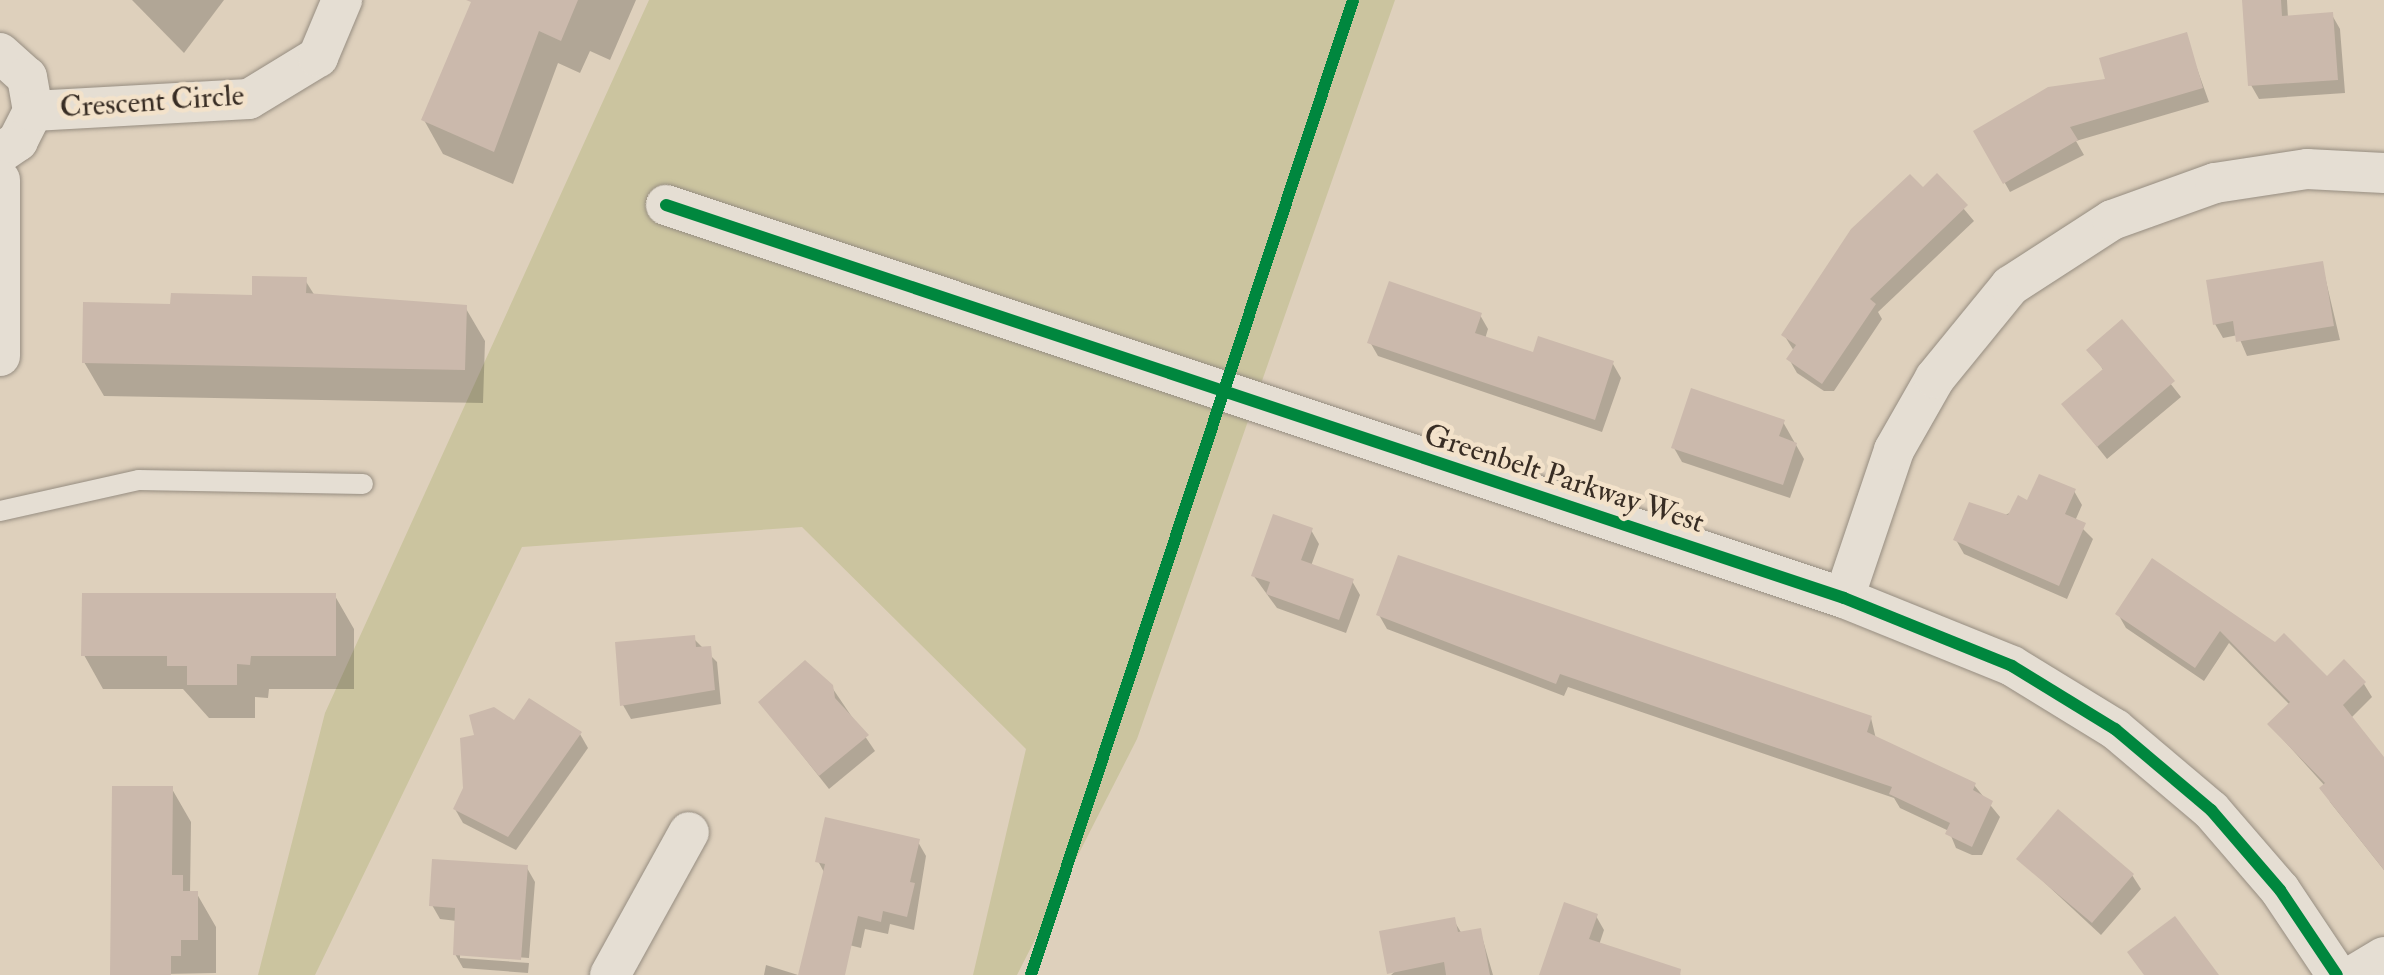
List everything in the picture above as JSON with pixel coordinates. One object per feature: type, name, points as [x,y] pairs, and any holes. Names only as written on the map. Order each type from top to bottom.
[{"type":"street","name":"Crescent Circle","points":[[32,111],[249,98],[318,57],[342,0]]},
{"type":"street","points":[[0,52],[27,77],[32,111],[18,141],[0,154]]},
{"type":"street","points":[[1844,598],[1894,450],[1935,378],[2010,286],[2112,220],[2215,183],[2307,169],[2384,173]]},
{"type":"street","points":[[0,180],[0,356]]},
{"type":"street","name":"Greenbelt Parkway West","points":[[666,205],[1844,598],[2012,666],[2116,729],[2212,810],[2280,890],[2337,975]]},
{"type":"street","points":[[610,975],[689,832]]},
{"type":"street","points":[[2354,975],[2384,957]]},
{"type":"lane","points":[[0,511],[139,480],[363,484]]},
{"type":"shaded area","points":[[649,0],[1395,0],[1137,739],[1017,975],[973,975],[1026,749],[802,527],[522,547],[315,975],[258,975],[325,713]]},
{"type":"building","points":[[466,0],[578,0],[561,41],[539,31],[494,152],[421,120],[471,2]]},
{"type":"building","points":[[2242,0],[2281,0],[2282,16],[2333,12],[2338,80],[2248,86]]},
{"type":"building","points":[[2187,32],[2203,88],[2070,127],[2078,140],[2003,184],[1973,131],[2048,87],[2105,79],[2099,58]]},
{"type":"building","points":[[1937,173],[1968,205],[1870,299],[1876,304],[1822,384],[1786,359],[1796,345],[1781,335],[1851,229],[1910,174],[1923,187]]},
{"type":"building","points":[[2323,261],[2334,326],[2236,342],[2233,321],[2213,325],[2206,280]]},
{"type":"building","points":[[252,276],[307,277],[306,293],[467,305],[465,370],[82,363],[83,302],[170,304],[171,293],[252,295]]},
{"type":"building","points":[[1389,281],[1482,313],[1475,333],[1533,352],[1538,336],[1614,361],[1595,420],[1367,343]]},
{"type":"building","points":[[2122,319],[2175,381],[2097,447],[2061,404],[2103,369],[2086,350]]},
{"type":"building","points":[[1691,388],[1785,420],[1779,436],[1797,443],[1783,485],[1671,448]]},
{"type":"building","points":[[2039,474],[2076,489],[2065,514],[2086,523],[2059,586],[1953,540],[1969,502],[2008,515],[2018,495],[2027,500]]},
{"type":"building","points":[[1273,514],[1313,528],[1301,560],[1354,579],[1339,620],[1266,594],[1270,582],[1251,576]]},
{"type":"building","points":[[1398,555],[1872,716],[1867,732],[1976,783],[1973,790],[1993,801],[1972,847],[1945,834],[1950,823],[1889,794],[1892,787],[1560,674],[1556,684],[1376,615]]},
{"type":"building","points":[[2152,558],[2275,642],[2284,633],[2327,676],[2344,659],[2366,682],[2343,705],[2384,757],[2384,870],[2319,788],[2325,783],[2267,724],[2290,702],[2220,631],[2195,668],[2115,614]]},
{"type":"building","points":[[82,593],[336,593],[336,656],[251,656],[250,665],[237,664],[237,685],[187,685],[187,666],[167,666],[167,656],[81,656]]},
{"type":"building","points":[[695,635],[696,647],[711,646],[715,690],[620,706],[615,642]]},
{"type":"building","points":[[805,660],[833,685],[835,698],[869,735],[819,776],[758,702]]},
{"type":"building","points":[[529,698],[582,732],[508,837],[453,809],[463,788],[460,738],[474,735],[469,715],[494,707],[514,720]]},
{"type":"building","points":[[112,786],[173,786],[172,875],[183,875],[183,891],[198,891],[198,940],[181,940],[181,956],[171,956],[171,975],[110,975]]},
{"type":"building","points":[[2058,809],[2134,874],[2092,923],[2016,859]]},
{"type":"building","points":[[825,817],[920,839],[910,882],[915,883],[907,917],[883,911],[881,922],[858,916],[845,975],[798,975],[825,864],[815,862]]},
{"type":"building","points":[[432,859],[528,865],[521,960],[453,955],[455,908],[429,906]]},
{"type":"building","points":[[1564,902],[1598,914],[1589,939],[1681,969],[1680,975],[1539,975]]},
{"type":"building","points":[[2175,916],[2219,975],[2144,975],[2127,952]]},
{"type":"building","points":[[1455,917],[1458,932],[1481,928],[1490,975],[1446,975],[1444,962],[1387,974],[1379,931]]},
{"type":"cycle path","points":[[1031,975],[1353,0]]},
{"type":"cycle path","points":[[666,205],[1844,598],[2012,666],[2115,729],[2211,810],[2280,890],[2337,975]]}]
